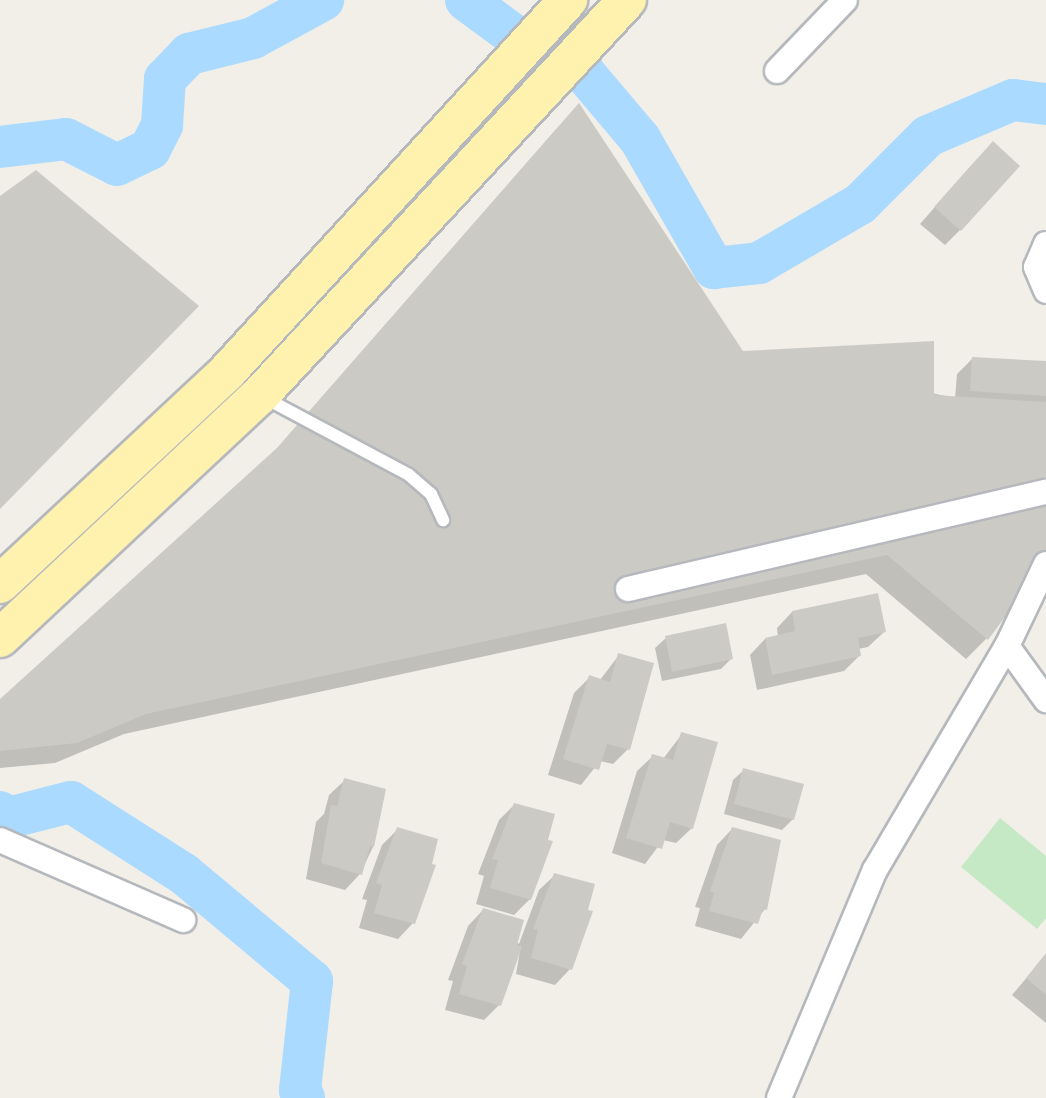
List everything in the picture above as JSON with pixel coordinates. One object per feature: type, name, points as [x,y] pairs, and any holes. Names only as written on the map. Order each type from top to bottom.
[{"type":"main road","points":[[0,639],[244,383],[554,81],[627,0]]},
{"type":"main road","points":[[0,584],[244,383],[510,64],[556,13]]},
{"type":"street","points":[[777,71],[845,0]]},
{"type":"street","points":[[1046,244],[1036,267],[1046,291]]},
{"type":"street","points":[[628,589],[1046,492]]},
{"type":"street","points":[[779,1098],[875,870],[1007,646],[1046,564]]},
{"type":"street","points":[[1007,646],[1046,700]]},
{"type":"street","points":[[0,840],[183,920]]},
{"type":"lane","points":[[244,383],[409,475],[431,494],[443,520]]},
{"type":"green space","points":[[1000,818],[1046,856],[1046,918],[1037,929],[961,867]]},
{"type":"building","points":[[579,103],[743,351],[934,341],[934,395],[1046,402],[1046,561],[988,640],[887,555],[146,714],[77,743],[0,751],[0,699],[277,448]]},
{"type":"building","points":[[993,141],[1020,166],[961,231],[934,207]]},
{"type":"building","points":[[36,170],[199,306],[0,509],[0,196]]},
{"type":"building","points":[[972,357],[1046,361],[1046,396],[970,391]]},
{"type":"building","points":[[878,593],[886,632],[858,638],[861,656],[772,675],[765,638],[795,631],[792,611]]},
{"type":"building","points":[[726,623],[733,659],[672,672],[665,636]]},
{"type":"building","points":[[618,653],[654,663],[630,750],[607,744],[599,770],[563,759],[589,675],[610,682]]},
{"type":"building","points":[[681,732],[718,742],[693,829],[670,822],[662,849],[626,838],[652,754],[673,760]]},
{"type":"building","points":[[743,768],[804,784],[794,820],[734,804]]},
{"type":"building","points":[[344,778],[386,789],[374,847],[370,846],[362,875],[321,863],[331,805],[337,806]]},
{"type":"building","points":[[514,803],[555,814],[548,840],[553,841],[531,900],[490,888],[498,860],[492,859]]},
{"type":"building","points":[[397,827],[438,839],[432,864],[436,865],[415,924],[374,913],[382,885],[376,883]]},
{"type":"building","points":[[732,827],[781,840],[767,910],[763,909],[758,924],[709,911],[714,893],[710,891]]},
{"type":"building","points":[[554,873],[595,884],[588,910],[593,911],[572,970],[531,958],[538,930],[533,929]]},
{"type":"building","points":[[483,908],[524,920],[517,945],[522,947],[501,1006],[459,994],[467,966],[462,964]]},
{"type":"building","points":[[1046,953],[1046,995],[1026,978]]},
{"type":"waterway","points":[[0,147],[66,139],[117,165],[150,149],[162,125],[165,79],[189,54],[253,38],[323,0]]},
{"type":"waterway","points":[[466,0],[523,42],[585,74],[640,139],[714,268],[759,263],[860,204],[928,136],[1013,100],[1046,104]]},
{"type":"waterway","points":[[0,812],[8,818],[71,802],[184,874],[312,981],[300,1090],[304,1098]]}]
